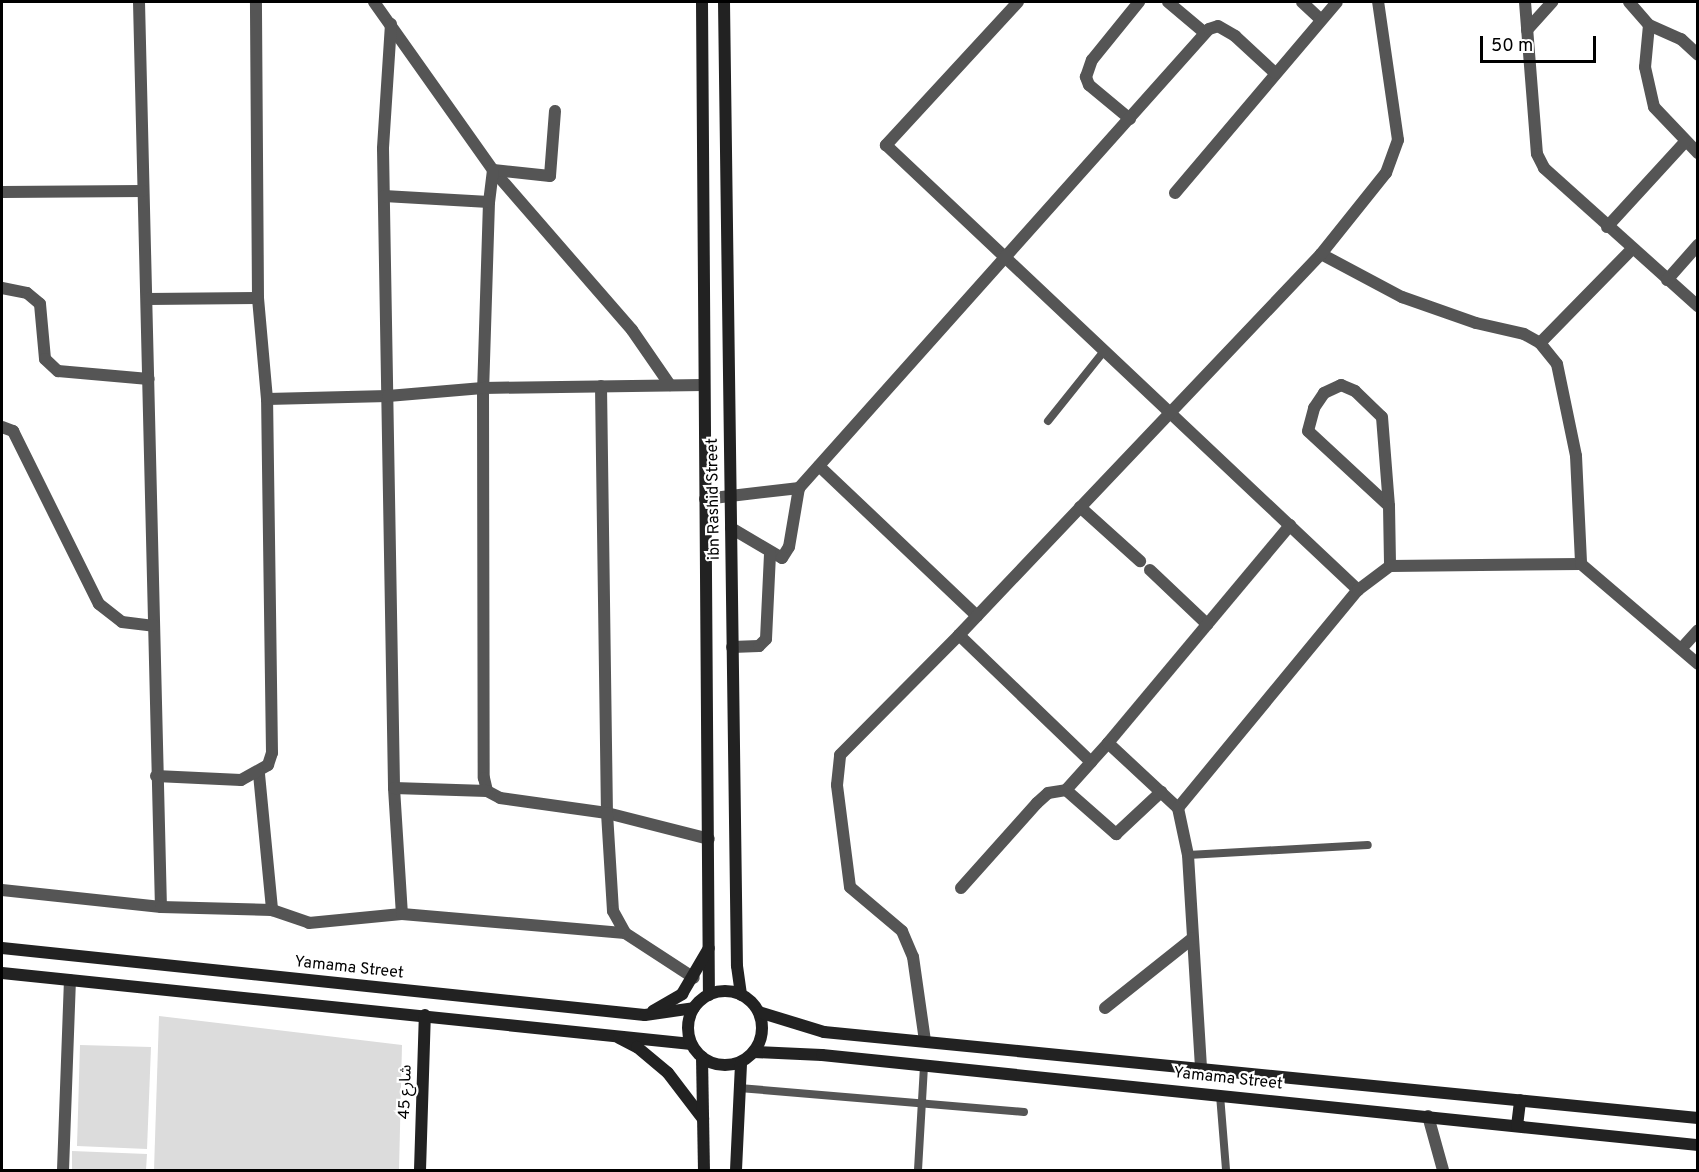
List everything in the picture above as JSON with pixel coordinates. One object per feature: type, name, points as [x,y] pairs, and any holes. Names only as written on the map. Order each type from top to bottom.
[{"type":"main road","name":"ibn Rashid Street","points":[[702,2],[703,385],[711,944],[709,995]]},
{"type":"main road","name":"ibn Rashid Street","points":[[724,2],[737,966],[741,995]]},
{"type":"main road","points":[[645,1015],[672,1003],[694,978],[711,944]]},
{"type":"main road","name":"Yamama Street","points":[[2,948],[645,1015],[694,1008]]},
{"type":"main road","points":[[2,973],[604,1033],[691,1044]]},
{"type":"main road","points":[[725,991],[741,995],[759,1012],[762,1029],[754,1052],[741,1062],[725,1066],[702,1058],[691,1044],[688,1026],[694,1008],[709,995],[725,991]]},
{"type":"main road","name":"Yamama Street","points":[[759,1012],[824,1032],[1201,1067],[1698,1119]]},
{"type":"main road","name":"شارع 45","points":[[420,1170],[425,1015]]},
{"type":"main road","points":[[604,1033],[625,1040],[651,1058],[703,1119]]},
{"type":"main road","name":"Yamama Street","points":[[754,1052],[1220,1095],[1698,1145]]},
{"type":"main road","points":[[702,1058],[704,1170]]},
{"type":"main road","points":[[736,1170],[741,1062]]},
{"type":"main road","points":[[1517,1126],[1520,1100]]},
{"type":"street","points":[[139,2],[156,776],[161,907]]},
{"type":"street","points":[[156,776],[241,780],[259,774],[268,765],[272,753],[274,703],[267,399],[258,298],[255,2]]},
{"type":"street","points":[[374,2],[493,170],[632,330],[670,386]]},
{"type":"street","points":[[1018,2],[886,145],[1005,260],[1358,590]]},
{"type":"street","points":[[1130,119],[1089,85],[1086,77],[1092,60],[1139,2]]},
{"type":"street","points":[[1168,2],[1205,33]]},
{"type":"street","points":[[1302,2],[1320,19]]},
{"type":"street","points":[[1175,193],[1336,2]]},
{"type":"street","points":[[925,1041],[913,957],[902,931],[850,887],[837,785],[840,755],[959,635],[1321,254],[1386,173],[1398,140],[1378,2]]},
{"type":"street","points":[[1525,2],[1537,154],[1557,183],[1698,306]]},
{"type":"street","points":[[1527,30],[1551,2]]},
{"type":"street","points":[[1629,2],[1649,26],[1681,39],[1698,54]]},
{"type":"street","points":[[391,24],[384,196],[394,788],[402,914]]},
{"type":"street","points":[[731,528],[770,553],[782,558],[786,554],[799,488],[1005,260],[1205,33],[1218,26],[1235,36],[1275,73]]},
{"type":"street","points":[[1649,26],[1645,67],[1649,95],[1654,107],[1697,152]]},
{"type":"street","points":[[493,170],[548,178],[555,111]]},
{"type":"street","points":[[1607,227],[1685,142]]},
{"type":"street","points":[[487,791],[484,778],[483,388],[489,202],[493,170]]},
{"type":"street","points":[[2,192],[143,191]]},
{"type":"street","points":[[384,196],[489,202]]},
{"type":"street","points":[[1667,280],[1698,244]]},
{"type":"street","points":[[1540,343],[1632,249]]},
{"type":"street","points":[[1321,254],[1402,297],[1476,323],[1524,334],[1540,343],[1557,364],[1576,456],[1581,564]]},
{"type":"street","points":[[2,288],[27,292],[40,304],[45,359],[58,371],[149,379]]},
{"type":"street","points":[[147,299],[258,298]]},
{"type":"street","points":[[267,399],[388,396],[483,388],[703,385]]},
{"type":"street","points":[[1389,506],[1308,431],[1314,408],[1324,393],[1341,385],[1355,391],[1383,417],[1389,506],[1390,566]]},
{"type":"street","points":[[601,386],[607,813],[613,911],[625,933]]},
{"type":"street","points":[[2,427],[13,431],[99,604],[122,622],[154,626]]},
{"type":"street","points":[[819,466],[977,616]]},
{"type":"street","points":[[705,499],[730,498],[799,488]]},
{"type":"street","points":[[1080,507],[1140,561]]},
{"type":"street","points":[[961,888],[1037,803],[1048,794],[1066,789],[1108,744],[1290,525]]},
{"type":"street","points":[[732,647],[759,646],[766,639],[770,553]]},
{"type":"street","points":[[1178,808],[1358,590],[1390,566],[1581,564],[1698,664]]},
{"type":"street","points":[[1150,570],[1207,624]]},
{"type":"street","points":[[1681,650],[1698,630]]},
{"type":"street","points":[[959,635],[1091,762]]},
{"type":"street","points":[[1108,744],[1178,808],[1188,855],[1201,1067]]},
{"type":"street","points":[[259,774],[272,910]]},
{"type":"street","points":[[394,788],[487,791],[500,798],[607,813],[709,839]]},
{"type":"street","points":[[1066,789],[1116,834],[1161,792]]},
{"type":"street","points":[[2,890],[161,907],[272,910],[309,923],[402,914],[625,933],[694,978]]},
{"type":"street","points":[[1105,1008],[1193,938]]},
{"type":"street","points":[[63,1170],[70,980]]},
{"type":"street","points":[[1428,1116],[1443,1170]]},
{"type":"lane","points":[[1048,421],[1104,351]]},
{"type":"lane","points":[[1188,855],[1368,845]]},
{"type":"lane","points":[[918,1170],[924,1104],[924,1066]]},
{"type":"lane","points":[[739,1088],[1024,1112]]},
{"type":"lane","points":[[1220,1095],[1226,1170]]},
{"type":"shaded area","points":[[159,1016],[402,1045],[399,1170],[154,1170]]},
{"type":"shaded area","points":[[80,1045],[151,1047],[147,1149],[77,1146]]},
{"type":"shaded area","points":[[72,1151],[147,1154],[146,1170],[72,1170]]}]
